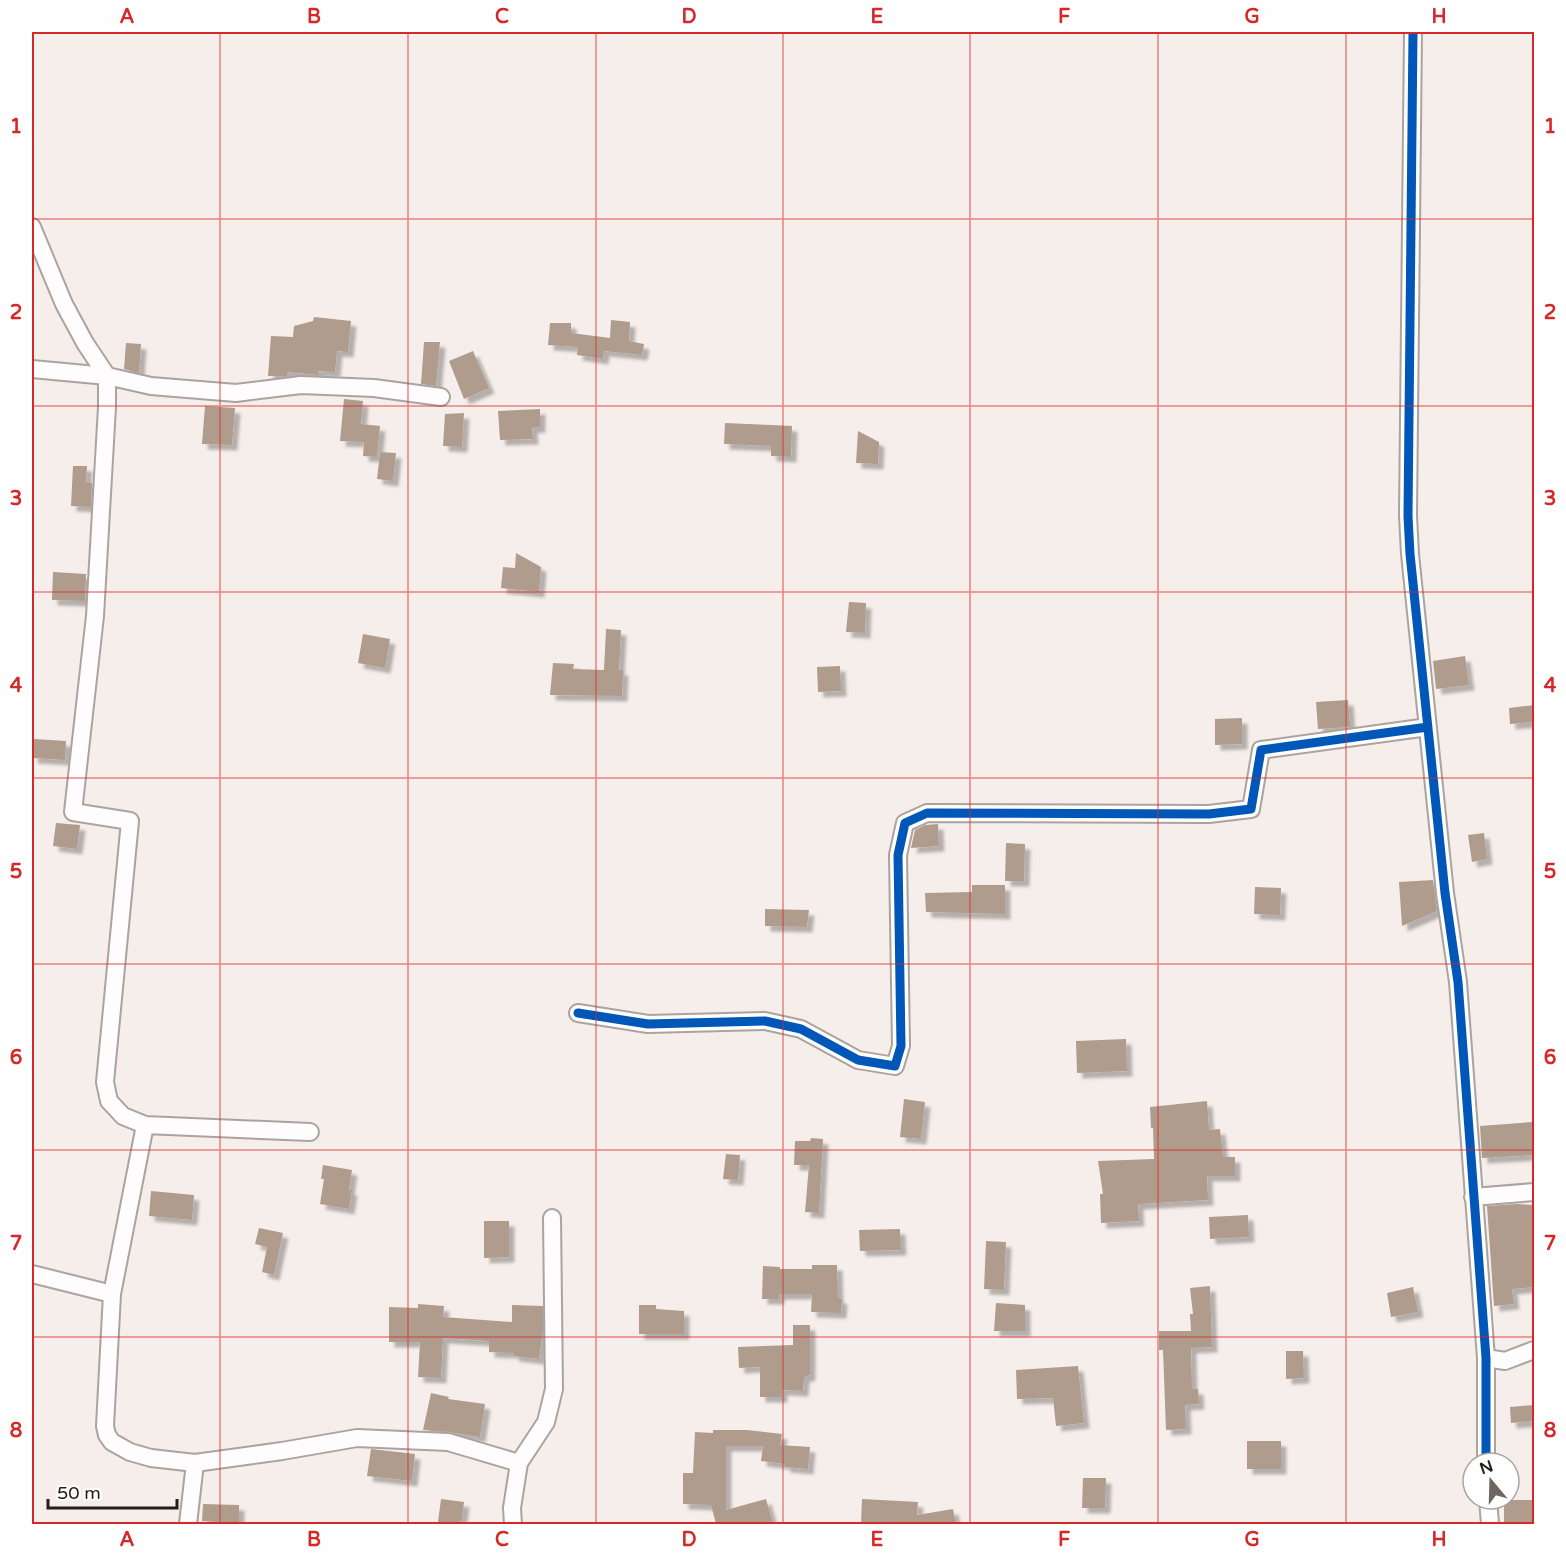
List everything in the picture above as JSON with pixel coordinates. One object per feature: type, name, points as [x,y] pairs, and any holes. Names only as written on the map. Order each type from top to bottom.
[{"type":"street","points":[[1413,32],[1408,516],[1445,893],[1458,982],[1486,1358],[1486,1451]]},
{"type":"street","points":[[32,227],[64,304],[85,343],[107,376],[95,616],[73,812],[130,821],[105,1082],[109,1101],[123,1116],[145,1125],[310,1132]]},
{"type":"street","points":[[32,369],[107,376],[151,386],[236,393],[301,385],[374,388],[441,397]]},
{"type":"street","points":[[578,1012],[648,1024],[765,1021],[801,1029],[858,1060],[895,1066],[902,1046],[898,855],[905,823],[927,813],[1209,814],[1251,809],[1261,750],[1428,727]]},
{"type":"street","points":[[145,1125],[112,1294],[105,1412],[107,1435],[112,1442],[130,1452],[152,1458],[195,1463],[357,1438],[448,1442],[519,1463]]},
{"type":"street","points":[[1473,1197],[1534,1192]]},
{"type":"street","points":[[513,1524],[512,1508],[519,1463],[546,1422],[554,1389],[552,1218]]},
{"type":"street","points":[[32,1274],[112,1294]]},
{"type":"street","points":[[1486,1358],[1505,1361],[1534,1350]]},
{"type":"street","points":[[188,1524],[195,1463]]},
{"type":"building","points":[[314,317],[351,321],[348,352],[337,351],[335,372],[318,371],[318,375],[287,372],[287,376],[268,376],[271,336],[293,337],[294,326],[313,321]]},
{"type":"building","points":[[611,320],[630,322],[629,341],[644,344],[642,355],[604,351],[603,359],[577,355],[578,347],[548,345],[550,323],[571,323],[571,333],[610,338]]},
{"type":"building","points":[[424,342],[440,342],[436,386],[421,384]]},
{"type":"building","points":[[126,343],[141,344],[139,373],[124,369]]},
{"type":"building","points":[[473,351],[489,388],[464,399],[449,361]]},
{"type":"building","points":[[344,399],[363,401],[361,424],[380,426],[377,457],[363,456],[364,442],[340,441]]},
{"type":"building","points":[[205,406],[235,408],[232,445],[202,444]]},
{"type":"building","points":[[540,409],[540,427],[532,428],[533,439],[500,440],[498,411]]},
{"type":"building","points":[[464,413],[462,447],[443,446],[445,414]]},
{"type":"building","points":[[725,423],[792,426],[791,457],[771,456],[771,446],[724,444]]},
{"type":"building","points":[[858,431],[879,442],[878,464],[856,463]]},
{"type":"building","points":[[380,452],[396,453],[393,481],[377,479]]},
{"type":"building","points":[[73,466],[87,466],[86,482],[92,483],[91,507],[71,506]]},
{"type":"building","points":[[516,553],[541,567],[539,592],[501,588],[503,567],[515,568]]},
{"type":"building","points":[[53,572],[86,574],[85,601],[52,600]]},
{"type":"building","points":[[849,602],[866,603],[865,633],[846,632]]},
{"type":"building","points":[[606,629],[621,630],[619,670],[623,670],[622,696],[550,695],[553,663],[574,664],[573,669],[604,670]]},
{"type":"building","points":[[363,634],[390,639],[385,668],[358,663]]},
{"type":"building","points":[[1465,656],[1469,685],[1436,689],[1433,661]]},
{"type":"building","points":[[840,666],[841,691],[818,692],[817,667]]},
{"type":"building","points":[[1348,700],[1350,727],[1318,729],[1316,702]]},
{"type":"building","points":[[1534,705],[1534,722],[1510,724],[1509,708]]},
{"type":"building","points":[[1242,718],[1242,744],[1215,745],[1215,719]]},
{"type":"building","points":[[34,739],[66,741],[65,760],[32,758]]},
{"type":"building","points":[[56,823],[80,825],[77,849],[53,846]]},
{"type":"building","points":[[938,824],[939,846],[911,848],[915,830],[925,825]]},
{"type":"building","points":[[1484,833],[1487,859],[1472,862],[1468,835]]},
{"type":"building","points":[[1006,843],[1025,844],[1024,881],[1005,881]]},
{"type":"building","points":[[1433,880],[1437,911],[1402,926],[1399,882]]},
{"type":"building","points":[[972,885],[1005,885],[1005,914],[926,912],[925,893],[972,892]]},
{"type":"building","points":[[1255,887],[1281,888],[1280,915],[1254,914]]},
{"type":"building","points":[[765,909],[809,910],[807,927],[765,926]]},
{"type":"building","points":[[1126,1039],[1127,1071],[1077,1073],[1076,1041]]},
{"type":"building","points":[[904,1099],[925,1102],[921,1139],[900,1137]]},
{"type":"building","points":[[1207,1101],[1209,1130],[1220,1129],[1223,1157],[1235,1157],[1235,1176],[1207,1176],[1208,1200],[1138,1204],[1139,1221],[1101,1223],[1100,1194],[1103,1194],[1098,1161],[1154,1159],[1150,1107]]},
{"type":"building","points":[[1532,1122],[1534,1155],[1482,1158],[1480,1126]]},
{"type":"building","points":[[811,1138],[823,1139],[819,1213],[805,1212],[809,1165],[794,1165],[795,1141],[810,1141]]},
{"type":"building","points":[[726,1154],[740,1155],[738,1180],[723,1179]]},
{"type":"building","points":[[323,1165],[352,1170],[349,1209],[320,1204],[324,1179],[321,1179]]},
{"type":"building","points":[[151,1191],[194,1195],[192,1220],[149,1216]]},
{"type":"building","points":[[1534,1205],[1534,1287],[1512,1289],[1514,1304],[1494,1306],[1487,1206]]},
{"type":"building","points":[[1248,1215],[1249,1237],[1210,1239],[1209,1217]]},
{"type":"building","points":[[484,1221],[509,1221],[509,1257],[484,1258]]},
{"type":"building","points":[[259,1228],[283,1233],[274,1275],[262,1272],[267,1247],[255,1244]]},
{"type":"building","points":[[900,1229],[901,1250],[860,1251],[859,1230]]},
{"type":"building","points":[[986,1241],[1006,1242],[1004,1290],[984,1289]]},
{"type":"building","points":[[812,1265],[837,1265],[838,1298],[842,1299],[841,1313],[811,1312],[812,1294],[779,1294],[779,1299],[762,1299],[763,1266],[780,1267],[780,1269],[812,1269]]},
{"type":"building","points":[[1210,1286],[1212,1347],[1191,1348],[1192,1389],[1198,1389],[1199,1404],[1185,1405],[1186,1429],[1166,1430],[1163,1350],[1159,1350],[1159,1331],[1191,1331],[1190,1314],[1193,1314],[1190,1288]]},
{"type":"building","points":[[1413,1287],[1418,1312],[1391,1317],[1387,1293]]},
{"type":"building","points":[[996,1303],[1025,1305],[1025,1331],[994,1331]]},
{"type":"building","points":[[418,1304],[444,1306],[443,1317],[512,1322],[512,1305],[543,1306],[543,1331],[539,1359],[513,1356],[514,1353],[489,1352],[489,1341],[443,1338],[441,1378],[418,1377],[420,1342],[389,1342],[389,1307],[418,1308]]},
{"type":"building","points":[[639,1305],[656,1305],[656,1309],[684,1311],[684,1334],[639,1334]]},
{"type":"building","points":[[793,1325],[810,1325],[810,1375],[804,1377],[803,1391],[782,1390],[782,1397],[760,1397],[760,1367],[739,1368],[738,1347],[793,1345]]},
{"type":"building","points":[[1286,1351],[1303,1351],[1304,1378],[1286,1379]]},
{"type":"building","points":[[1078,1366],[1084,1423],[1056,1426],[1053,1398],[1017,1399],[1016,1370]]},
{"type":"building","points":[[431,1393],[449,1397],[448,1399],[485,1404],[480,1437],[423,1430]]},
{"type":"building","points":[[1534,1405],[1534,1421],[1511,1423],[1510,1407]]},
{"type":"building","points":[[713,1430],[747,1430],[782,1434],[780,1445],[810,1447],[808,1469],[785,1467],[785,1464],[761,1461],[763,1446],[726,1446],[726,1510],[766,1499],[773,1524],[716,1524],[711,1505],[683,1504],[683,1473],[693,1473],[695,1432],[713,1433]]},
{"type":"building","points":[[1247,1441],[1281,1441],[1281,1469],[1247,1469]]},
{"type":"building","points":[[371,1449],[415,1454],[412,1481],[367,1476]]},
{"type":"building","points":[[1083,1478],[1106,1478],[1105,1508],[1082,1508]]},
{"type":"building","points":[[441,1499],[464,1502],[461,1524],[438,1522]]},
{"type":"building","points":[[862,1499],[918,1502],[917,1515],[953,1509],[956,1524],[861,1524]]},
{"type":"building","points":[[1521,1500],[1532,1500],[1533,1524],[1504,1524],[1504,1511],[1521,1511]]},
{"type":"building","points":[[203,1504],[239,1505],[239,1523],[202,1521]]},
{"type":"cycle path","points":[[1413,32],[1408,516],[1445,893],[1458,982],[1486,1358],[1486,1451]]},
{"type":"cycle path","points":[[578,1013],[648,1024],[765,1021],[801,1029],[858,1060],[895,1066],[901,1046],[898,855],[905,823],[927,813],[1209,814],[1251,809],[1261,750],[1428,727]]}]
